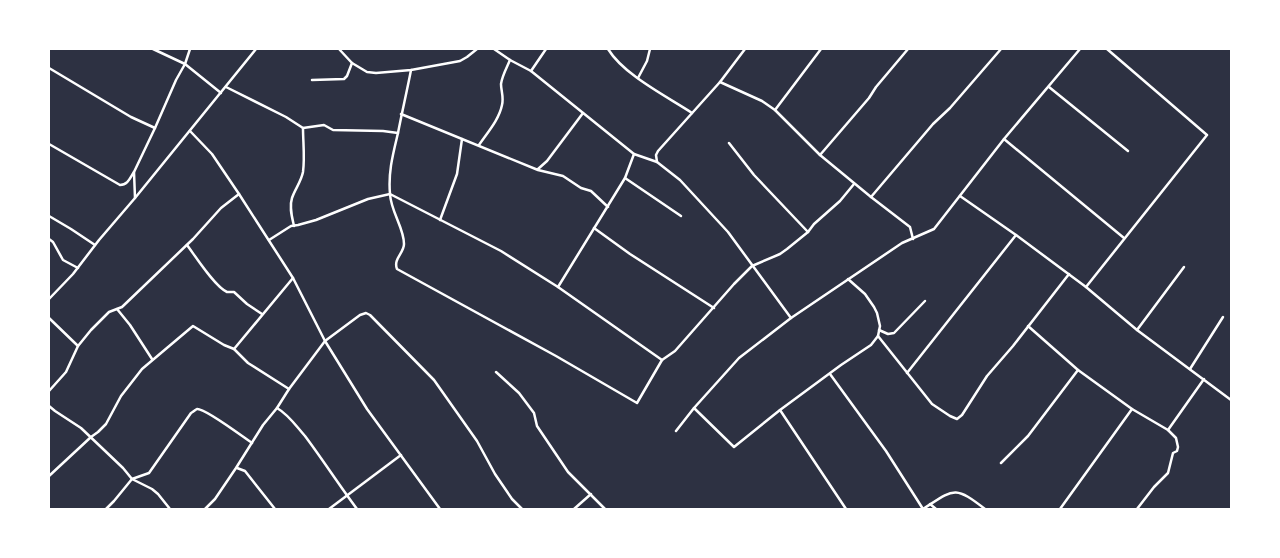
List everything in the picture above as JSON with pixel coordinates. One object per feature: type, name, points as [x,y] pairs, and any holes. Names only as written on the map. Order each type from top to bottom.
[{"type":"street","points":[[153,49],[185,64],[221,93]]},
{"type":"street","points":[[49,144],[120,185],[127,183],[156,128],[176,80],[185,64],[190,49]]},
{"type":"street","points":[[49,299],[78,268],[95,245],[256,49]]},
{"type":"street","points":[[340,50],[352,63],[367,72],[376,73],[411,70],[460,62],[477,49]]},
{"type":"street","points":[[494,49],[510,60],[531,71],[634,154],[656,162],[680,180],[728,232],[791,318]]},
{"type":"street","points":[[531,71],[546,49]]},
{"type":"street","points":[[608,49],[620,64],[638,78],[692,113]]},
{"type":"street","points":[[638,78],[647,61],[650,49]]},
{"type":"street","points":[[652,161],[658,151],[720,82],[745,49]]},
{"type":"street","points":[[775,110],[821,49]]},
{"type":"street","points":[[820,155],[869,98],[876,87],[908,49]]},
{"type":"street","points":[[871,197],[933,124],[950,108],[1001,49]]},
{"type":"street","points":[[676,431],[694,408],[739,358],[791,318],[902,243],[934,229],[1004,139],[1080,49]]},
{"type":"street","points":[[1086,287],[1207,135],[1106,49]]},
{"type":"street","points":[[479,145],[500,114],[503,97],[501,84],[510,60]]},
{"type":"street","points":[[312,80],[344,79],[347,76],[352,63]]},
{"type":"street","points":[[49,68],[131,117],[156,128]]},
{"type":"street","points":[[411,70],[390,169],[391,206],[402,233],[404,245],[396,261],[397,269],[556,356],[637,403],[662,360],[676,351],[734,284],[752,266],[780,254],[808,232],[814,224],[840,201],[854,184]]},
{"type":"street","points":[[720,82],[762,100],[775,110],[820,155],[854,184],[910,227],[913,239]]},
{"type":"street","points":[[226,86],[286,117],[303,128],[324,125],[333,130],[383,131],[398,133]]},
{"type":"street","points":[[1049,87],[1128,151]]},
{"type":"street","points":[[538,170],[547,161],[583,113]]},
{"type":"street","points":[[401,114],[538,170],[563,176],[581,188],[591,191],[608,207]]},
{"type":"street","points":[[294,226],[291,205],[292,197],[301,181],[303,172],[303,128]]},
{"type":"street","points":[[190,131],[212,154],[239,194],[293,278],[325,341],[367,408],[440,509]]},
{"type":"street","points":[[440,220],[457,174],[462,139]]},
{"type":"street","points":[[1004,139],[1124,238]]},
{"type":"street","points":[[729,143],[754,175],[808,232]]},
{"type":"street","points":[[558,287],[625,178],[634,154]]},
{"type":"street","points":[[656,155],[656,162]]},
{"type":"street","points":[[134,172],[135,198]]},
{"type":"street","points":[[625,178],[681,216]]},
{"type":"street","points":[[49,391],[66,372],[78,346],[91,330],[109,312],[122,308],[187,245],[220,208],[239,194]]},
{"type":"street","points":[[269,240],[291,226],[316,220],[368,199],[390,194],[501,251],[558,287],[662,360]]},
{"type":"street","points":[[960,196],[1069,274],[1137,330],[1231,400]]},
{"type":"street","points":[[49,216],[95,245]]},
{"type":"street","points":[[594,228],[630,254],[714,308]]},
{"type":"street","points":[[907,373],[1016,235]]},
{"type":"street","points":[[49,239],[53,242],[63,260],[78,268]]},
{"type":"street","points":[[187,245],[206,271],[221,288],[228,292],[234,292],[247,304],[262,314]]},
{"type":"street","points":[[1137,330],[1184,267]]},
{"type":"street","points":[[878,336],[932,404],[957,419],[960,418],[987,376],[1014,346],[1069,274]]},
{"type":"street","points":[[234,349],[293,278]]},
{"type":"street","points":[[694,408],[734,447],[780,410],[871,345],[878,336],[880,326],[877,313],[865,294],[848,279]]},
{"type":"street","points":[[879,330],[888,334],[894,333],[925,301]]},
{"type":"street","points":[[117,309],[130,325],[152,360]]},
{"type":"street","points":[[205,509],[215,499],[263,425],[325,341],[363,313],[366,313],[370,315],[434,380],[477,441],[499,480],[512,499],[522,509]]},
{"type":"street","points":[[1190,369],[1223,317]]},
{"type":"street","points":[[49,318],[78,346]]},
{"type":"street","points":[[49,476],[106,424],[122,396],[142,369],[193,326],[224,345],[234,349],[248,362],[289,389]]},
{"type":"street","points":[[1028,326],[1078,370],[1132,409],[1168,430],[1176,438],[1178,447],[1177,451],[1173,453],[1168,473],[1154,487],[1137,509]]},
{"type":"street","points":[[1001,463],[1028,436],[1078,370]]},
{"type":"street","points":[[496,372],[519,393],[534,413],[537,426],[568,472],[605,509]]},
{"type":"street","points":[[830,374],[886,450],[923,509],[944,496],[954,492],[960,493],[972,499],[985,509]]},
{"type":"street","points":[[1168,430],[1204,380]]},
{"type":"street","points":[[49,406],[55,412],[81,428],[123,468],[132,480],[152,489],[170,509]]},
{"type":"street","points":[[277,408],[286,414],[298,428],[358,509]]},
{"type":"street","points":[[106,509],[132,480],[149,473],[191,413],[195,410],[198,409],[216,419],[252,443]]},
{"type":"street","points":[[1060,509],[1132,409]]},
{"type":"street","points":[[780,410],[846,509]]},
{"type":"street","points":[[329,509],[401,455]]},
{"type":"street","points":[[236,468],[245,471],[275,509]]},
{"type":"street","points":[[574,509],[591,494]]},
{"type":"street","points":[[930,504],[936,509]]}]
